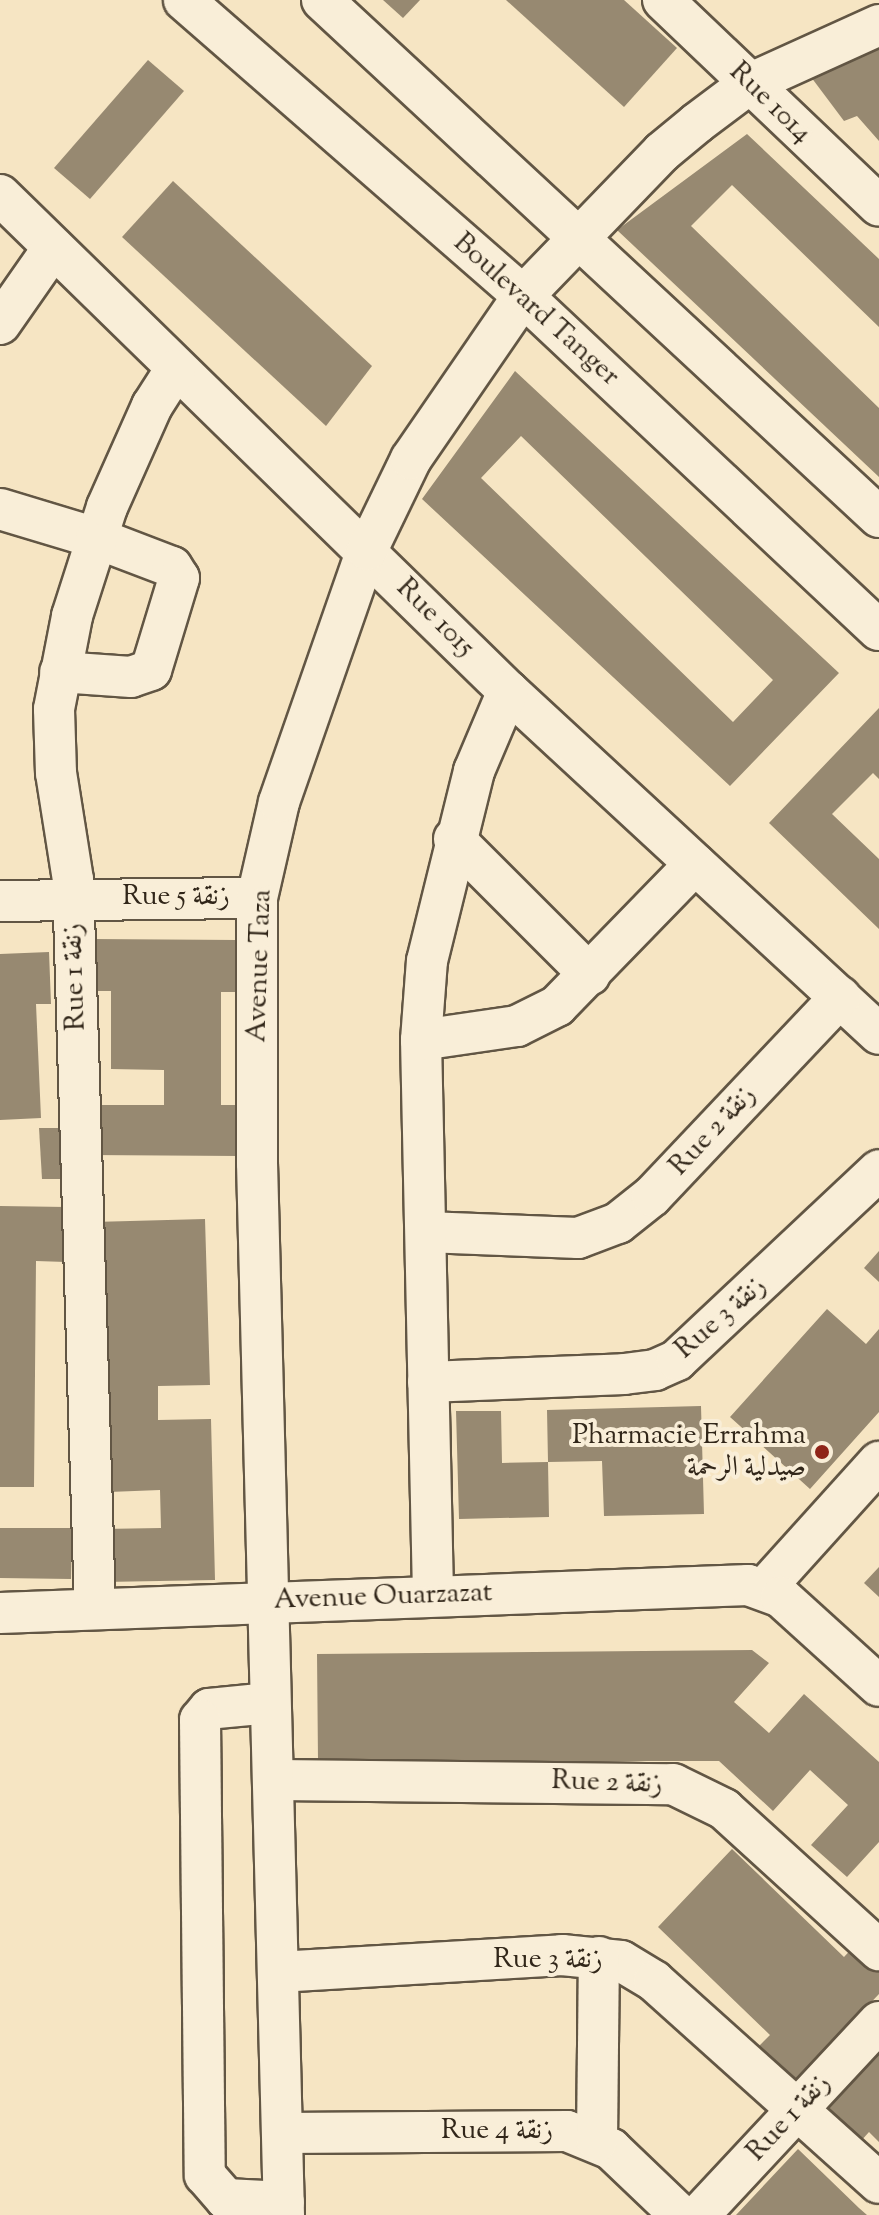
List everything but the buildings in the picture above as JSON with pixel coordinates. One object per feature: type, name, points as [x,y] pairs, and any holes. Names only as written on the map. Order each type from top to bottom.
[{"type":"street","name":"Boulevard Tanger","points":[[184,0],[523,296],[879,630]]},
{"type":"street","points":[[322,0],[580,236],[879,517]]},
{"type":"street","name":"Rue 1014","points":[[663,0],[877,202]]},
{"type":"street","name":"Avenue Taza","points":[[284,2209],[257,1163],[257,898],[295,749],[367,550],[411,459],[523,296],[662,152],[749,84],[879,25]]},
{"type":"street","name":"Rue 1015","points":[[0,195],[175,370],[367,550],[508,691],[879,1034]]},
{"type":"street","points":[[0,324],[53,248]]},
{"type":"street","name":"Rue 1 زنقة","points":[[95,1609],[72,857],[54,746],[60,672],[96,538],[128,456],[175,370]]},
{"type":"street","points":[[0,509],[96,538],[172,567],[179,591],[155,664],[146,674],[60,672]]},
{"type":"street","points":[[433,1594],[421,1040],[427,961],[454,839],[474,771],[508,691]]},
{"type":"street","points":[[454,839],[590,975]]},
{"type":"street","points":[[421,1040],[517,1026],[557,1006],[695,864]]},
{"type":"street","name":"Rue 5 زنقة","points":[[0,901],[72,897],[257,898]]},
{"type":"street","name":"Rue 2 زنقة","points":[[426,1232],[578,1238],[618,1223],[652,1196],[840,997]]},
{"type":"street","name":"Rue 3 زنقة","points":[[428,1382],[624,1374],[677,1360],[879,1170]]},
{"type":"street","points":[[878,1682],[797,1610],[765,1588],[879,1462]]},
{"type":"street","name":"Avenue Ouarzazat","points":[[0,1613],[731,1584],[765,1588]]},
{"type":"street","points":[[270,1703],[209,1709],[200,1720],[205,2175],[226,2199],[284,2209]]},
{"type":"street","name":"Rue 2 زنقة","points":[[274,1780],[673,1784],[724,1809],[879,1950]]},
{"type":"street","points":[[597,2141],[599,1957]]},
{"type":"street","name":"Rue 3 زنقة","points":[[278,1972],[599,1957],[621,1961],[654,1981],[879,2183]]},
{"type":"street","name":"Rue 1 زنقة","points":[[699,2215],[879,2022]]},
{"type":"street","name":"Rue 4 زنقة","points":[[283,2133],[550,2130],[597,2141],[680,2215]]},
{"type":"place","name":"Pharmacie Errahma صيدلية الرحمة","points":[[822,1452]]}]
